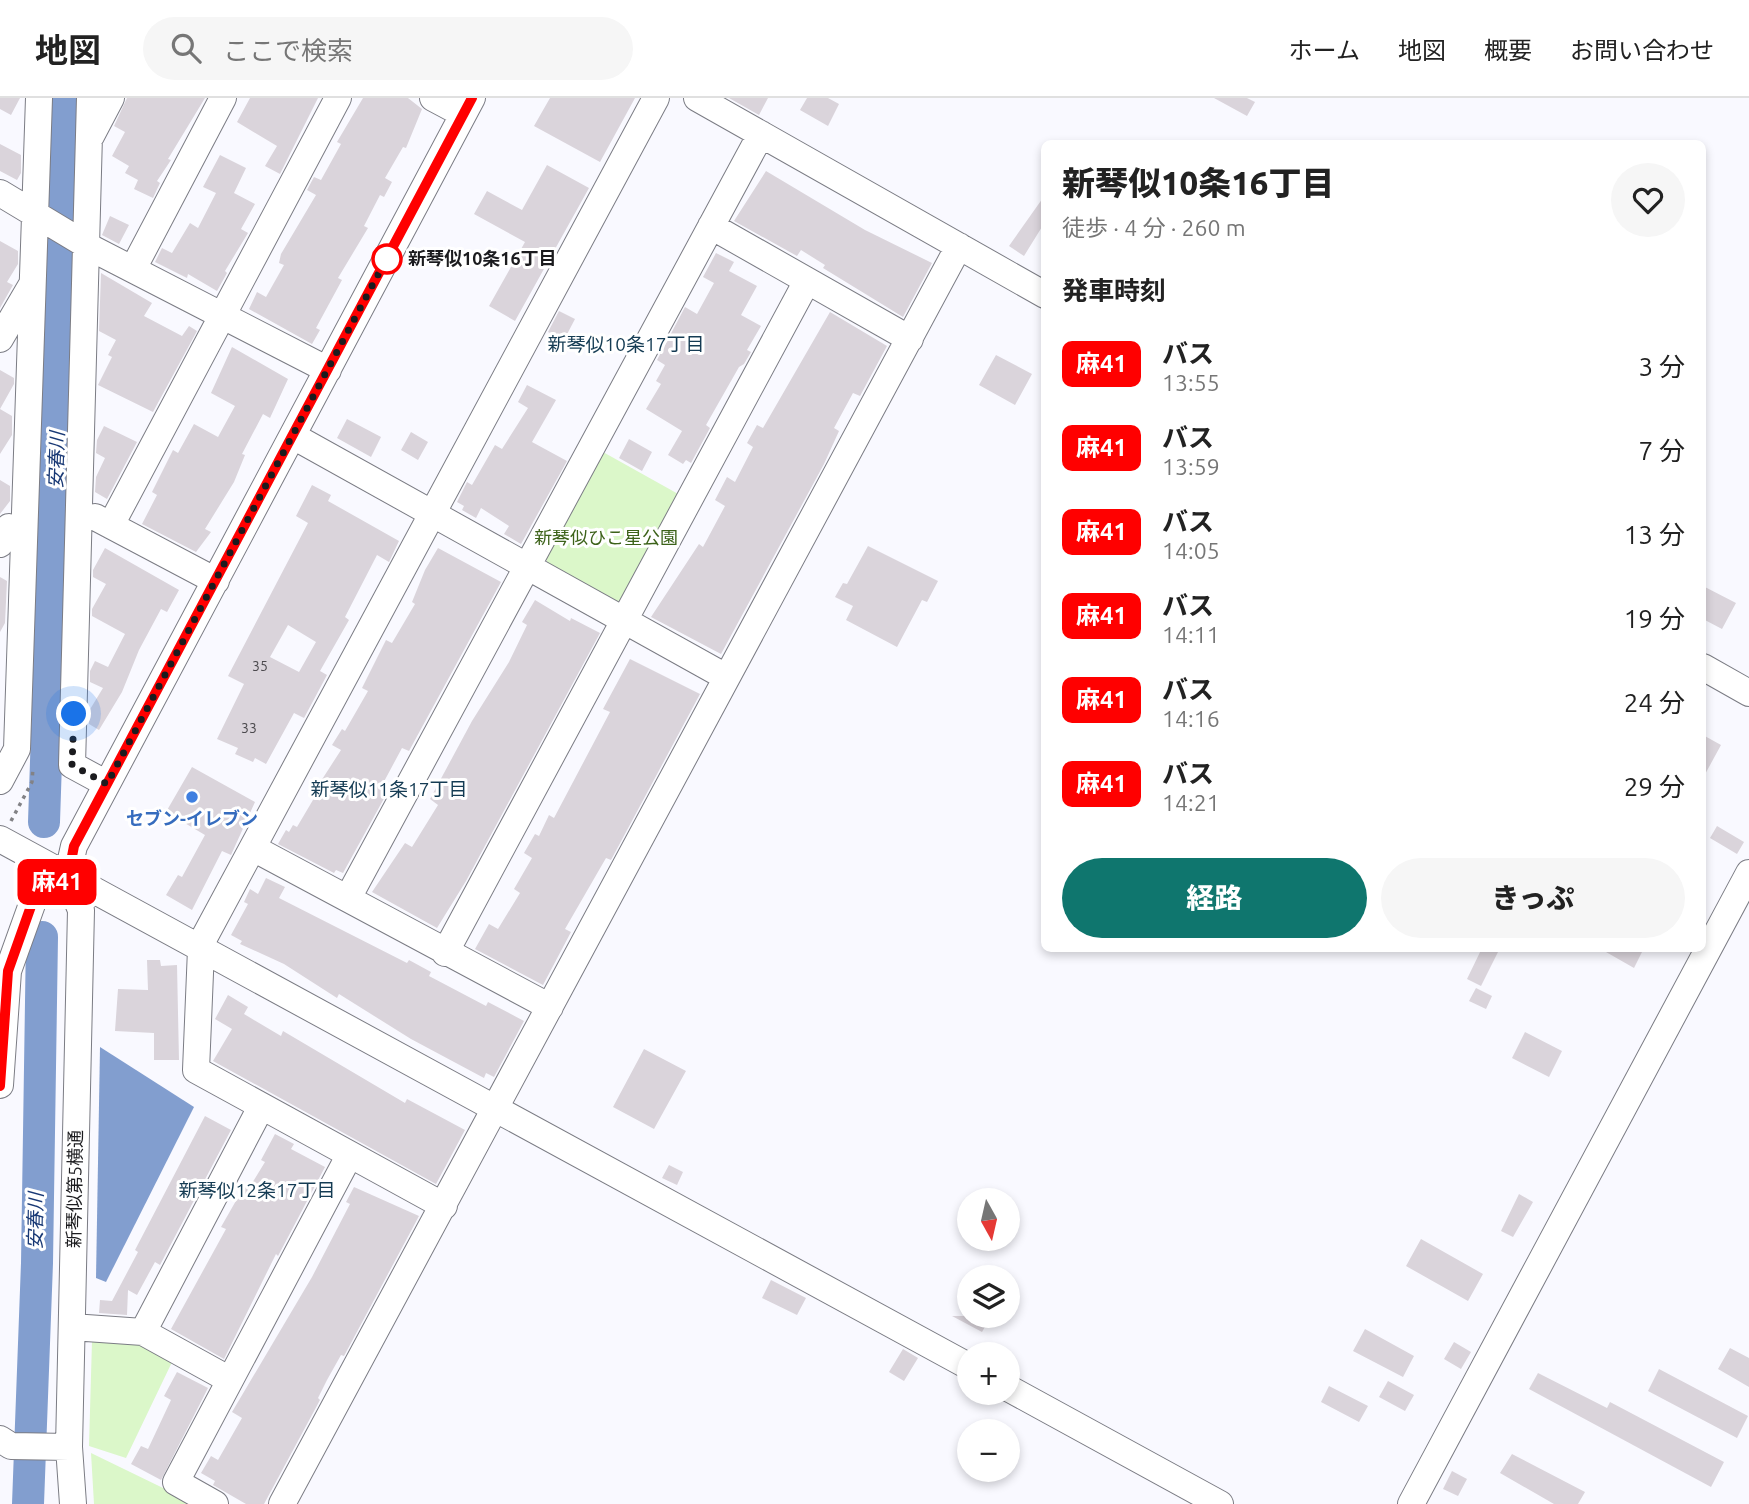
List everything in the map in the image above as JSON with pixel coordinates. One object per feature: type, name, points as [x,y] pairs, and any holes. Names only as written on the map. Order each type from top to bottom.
[{"type":"street","points":[[0,781],[17,749],[8,532],[33,283],[44,218],[39,98]]},
{"type":"street","points":[[90,98],[81,242],[72,765],[107,784]]},
{"type":"street","points":[[89,140],[111,98]]},
{"type":"street","points":[[133,270],[223,98]]},
{"type":"street","points":[[111,525],[338,98]]},
{"type":"street","points":[[68,877],[74,846],[468,106],[433,98]]},
{"type":"street","points":[[444,1206],[196,1070],[201,949],[205,936],[656,98]]},
{"type":"street","points":[[698,98],[1041,293]]},
{"type":"street","points":[[348,898],[761,134]]},
{"type":"street","points":[[0,193],[81,242],[328,370]]},
{"type":"street","points":[[710,226],[910,339]]},
{"type":"street","points":[[282,1504],[497,1110],[726,677],[959,247]]},
{"type":"street","points":[[445,953],[807,281]]},
{"type":"street","points":[[0,339],[33,283]]},
{"type":"street","points":[[293,436],[726,677]]},
{"type":"street","points":[[78,509],[216,581]]},
{"type":"street","points":[[1706,669],[1749,693]]},
{"type":"street","points":[[0,839],[957,1360]]},
{"type":"street","points":[[253,848],[550,1007]]},
{"type":"street","points":[[1410,1504],[1749,873]]},
{"type":"street","points":[[0,1086],[8,971],[19,935],[36,892],[68,877]]},
{"type":"street","name":"新琴似第5横通","points":[[68,877],[81,910],[72,1327],[60,1447],[73,1504]]},
{"type":"street","points":[[143,1332],[261,1107]]},
{"type":"street","points":[[215,1504],[176,1482],[349,1156]]},
{"type":"street","points":[[72,1327],[143,1332],[230,1380]]},
{"type":"street","points":[[1020,1395],[1220,1504]]},
{"type":"street","points":[[6,1443],[60,1447]]},
{"type":"green space","name":"新琴似ひこ星公園","points":[[603,452],[680,495],[624,600],[617,601],[547,563],[546,553]]},
{"type":"green space","points":[[92,1341],[144,1344],[173,1360],[126,1458],[89,1446]]},
{"type":"green space","points":[[91,1453],[196,1504],[94,1504]]},
{"type":"water","points":[[100,1047],[194,1107],[106,1282],[96,1278]]},
{"type":"building","points":[[0,98],[20,98],[11,115],[0,109]]},
{"type":"building","points":[[127,98],[205,98],[168,159],[171,160],[157,181],[160,183],[153,198],[134,189],[138,180],[125,173],[129,166],[112,156],[125,132],[114,126]]},
{"type":"building","points":[[250,98],[318,98],[280,174],[265,166],[277,146],[237,122]]},
{"type":"building","points":[[363,98],[408,98],[422,109],[406,148],[403,147],[385,178],[392,182],[384,197],[380,195],[364,226],[368,228],[338,278],[342,280],[316,328],[320,330],[312,344],[249,309],[257,292],[266,297],[284,265],[279,263],[281,254],[316,195],[307,190],[314,177],[321,180],[341,144],[337,142]]},
{"type":"building","points":[[550,98],[635,98],[600,162],[534,126]]},
{"type":"building","points":[[729,98],[768,98],[759,115]]},
{"type":"building","points":[[807,98],[828,98],[839,104],[828,126],[800,110]]},
{"type":"building","points":[[1214,98],[1247,98],[1255,102],[1247,116]]},
{"type":"building","points":[[0,144],[21,155],[21,173],[17,180],[0,171]]},
{"type":"building","points":[[220,155],[246,168],[234,193],[255,204],[241,229],[248,233],[225,271],[227,273],[217,291],[188,274],[187,278],[155,262],[162,248],[172,253],[190,223],[198,228],[216,193],[203,187]]},
{"type":"building","points":[[547,165],[589,188],[515,321],[489,306],[525,242],[474,214],[487,191],[522,210]]},
{"type":"building","points":[[766,171],[865,230],[932,263],[903,317],[823,268],[825,265],[801,250],[797,256],[734,221]]},
{"type":"building","points":[[1041,201],[1041,228],[1024,256],[1009,246]]},
{"type":"building","points":[[110,216],[129,225],[119,244],[102,235]]},
{"type":"building","points":[[0,241],[18,251],[18,264],[7,282],[13,285],[0,308]]},
{"type":"building","points":[[716,253],[734,262],[729,271],[757,286],[741,315],[761,326],[747,350],[751,352],[739,367],[706,425],[710,428],[691,463],[686,460],[683,464],[668,455],[682,431],[646,409],[661,384],[656,381],[665,365],[657,360],[685,307],[697,314],[714,283],[703,277]]},
{"type":"building","points":[[101,273],[152,303],[144,316],[182,336],[189,326],[197,331],[153,412],[98,385],[112,357],[108,355],[116,340],[99,331]]},
{"type":"building","points":[[559,311],[575,319],[564,340],[548,332]]},
{"type":"building","points":[[830,312],[887,346],[860,396],[853,393],[834,428],[839,431],[824,464],[721,654],[651,617],[699,544],[703,547],[725,506],[715,500],[727,477],[735,482],[753,447],[747,443],[757,425],[763,428]]},
{"type":"building","points":[[232,347],[288,379],[270,418],[263,414],[242,454],[245,455],[234,482],[205,529],[211,532],[196,552],[142,524],[157,495],[152,492],[173,450],[178,453],[194,424],[218,437],[235,406],[211,393]]},
{"type":"building","points":[[996,355],[1032,374],[1015,405],[979,385]]},
{"type":"building","points":[[0,370],[14,378],[14,384],[0,409]]},
{"type":"building","points":[[527,385],[556,400],[532,442],[567,461],[521,544],[504,534],[509,526],[481,508],[476,518],[462,510],[464,506],[457,502],[467,482],[472,485],[495,445],[502,449],[528,408],[518,402]]},
{"type":"building","points":[[0,409],[12,416],[12,435],[0,454]]},
{"type":"building","points":[[347,419],[381,437],[371,457],[337,438]]},
{"type":"building","points":[[104,426],[137,442],[107,499],[95,492],[96,477],[105,458],[96,453],[97,440]]},
{"type":"building","points":[[411,432],[428,442],[418,460],[401,450]]},
{"type":"building","points":[[629,439],[652,452],[642,471],[619,458]]},
{"type":"building","points":[[0,480],[10,486],[10,501],[0,514]]},
{"type":"building","points":[[312,485],[331,495],[328,501],[399,541],[389,562],[377,555],[345,617],[349,620],[320,671],[327,675],[304,718],[294,713],[266,764],[255,758],[253,762],[235,754],[238,748],[217,739],[244,684],[228,676],[308,523],[296,516]],"holes":[[[288,625],[316,642],[299,672],[270,657]]]},
{"type":"building","points":[[868,546],[938,581],[927,602],[922,600],[897,647],[846,620],[853,606],[835,597],[843,583],[847,584]]},
{"type":"building","points":[[105,548],[179,590],[167,612],[161,609],[139,650],[122,692],[99,730],[89,724],[89,711],[103,688],[90,682],[90,671],[95,661],[108,667],[125,634],[92,616],[92,609],[106,584],[93,577],[93,570]]},
{"type":"building","points":[[438,548],[501,582],[409,751],[402,748],[380,789],[387,793],[343,873],[336,870],[334,873],[278,844],[286,830],[289,832],[293,825],[297,827],[341,750],[332,745],[342,729],[345,731],[368,691],[362,688],[386,640],[392,643],[415,604],[412,602],[425,570]]},
{"type":"building","points":[[0,577],[7,581],[5,623],[0,632]]},
{"type":"building","points":[[1706,588],[1736,603],[1722,629],[1706,621]]},
{"type":"building","points":[[535,600],[570,621],[571,618],[600,633],[466,881],[437,928],[372,892],[405,843],[412,847],[438,805],[430,799],[472,721],[509,662],[527,625],[522,622]]},
{"type":"building","points":[[630,659],[700,694],[611,860],[606,858],[565,929],[571,932],[543,985],[475,949],[489,924],[498,929],[520,893],[514,889],[532,858],[524,853],[535,834],[539,836],[549,815],[554,818],[610,712],[603,709]]},
{"type":"building","points":[[1706,737],[1721,745],[1706,772]]},
{"type":"building","points":[[192,767],[255,802],[231,855],[222,851],[192,910],[166,895],[178,875],[182,877],[205,835],[166,812]]},
{"type":"building","points":[[1717,826],[1744,842],[1737,854],[1710,838]]},
{"type":"building","points":[[266,878],[285,887],[279,898],[407,963],[409,960],[431,972],[429,976],[486,1006],[488,1002],[524,1021],[494,1077],[486,1073],[484,1078],[411,1039],[339,994],[337,998],[284,964],[240,944],[242,941],[231,935],[248,904],[244,902],[250,889],[258,894]]},
{"type":"building","points":[[1480,952],[1498,952],[1481,986],[1467,979]]},
{"type":"building","points":[[1606,952],[1642,952],[1634,968]]},
{"type":"building","points":[[147,960],[160,960],[161,966],[177,965],[179,1060],[154,1060],[154,1033],[115,1031],[118,989],[148,990]]},
{"type":"building","points":[[1476,988],[1492,996],[1486,1009],[1469,1001]]},
{"type":"building","points":[[228,995],[248,1007],[244,1014],[281,1036],[283,1031],[405,1103],[407,1099],[465,1130],[436,1184],[213,1061],[232,1029],[215,1019]]},
{"type":"building","points":[[1525,1032],[1562,1051],[1549,1077],[1512,1058]]},
{"type":"building","points":[[644,1049],[686,1071],[654,1129],[613,1107]]},
{"type":"building","points":[[205,1116],[231,1130],[160,1265],[155,1262],[137,1295],[128,1290],[127,1315],[99,1313],[100,1300],[112,1301],[138,1252],[135,1250]]},
{"type":"building","points":[[275,1134],[294,1144],[291,1149],[325,1167],[278,1256],[276,1254],[224,1359],[171,1329],[226,1229],[221,1227],[245,1185],[249,1188],[265,1162],[261,1160]]},
{"type":"building","points":[[669,1165],[683,1172],[677,1185],[662,1178]]},
{"type":"building","points":[[354,1187],[419,1216],[344,1356],[341,1355],[327,1380],[318,1398],[320,1400],[264,1504],[246,1504],[213,1485],[215,1481],[201,1473],[211,1456],[218,1460],[242,1418],[232,1412],[312,1277],[350,1204],[346,1202]]},
{"type":"building","points":[[1519,1194],[1533,1202],[1513,1237],[1501,1231]]},
{"type":"building","points":[[1421,1239],[1483,1274],[1468,1301],[1406,1266]]},
{"type":"building","points":[[771,1280],[806,1298],[797,1315],[762,1298]]},
{"type":"building","points":[[1365,1329],[1414,1356],[1403,1377],[1353,1351]]},
{"type":"building","points":[[1454,1342],[1471,1352],[1461,1369],[1444,1359]]},
{"type":"building","points":[[1730,1348],[1749,1358],[1749,1387],[1718,1369]]},
{"type":"building","points":[[903,1349],[918,1358],[904,1381],[889,1372]]},
{"type":"building","points":[[1659,1369],[1748,1416],[1737,1438],[1648,1391]]},
{"type":"building","points":[[177,1372],[208,1388],[161,1480],[131,1464],[141,1446],[148,1449],[171,1400],[164,1396]]},
{"type":"building","points":[[1538,1373],[1607,1408],[1610,1402],[1724,1462],[1711,1487],[1529,1389]]},
{"type":"building","points":[[1388,1381],[1414,1395],[1405,1411],[1379,1397]]},
{"type":"building","points":[[1329,1386],[1368,1406],[1359,1422],[1321,1402]]},
{"type":"building","points":[[1512,1454],[1585,1492],[1578,1504],[1554,1504],[1500,1473]]},
{"type":"building","points":[[1452,1471],[1467,1479],[1458,1496],[1443,1489]]},
{"type":"waterway","name":"安春川","points":[[44,822],[68,98]]},
{"type":"waterway","name":"安春川","points":[[28,1504],[37,1263],[42,937]]},
{"type":"bus line","name":"麻41","points":[[0,1086],[8,971],[36,892],[68,877],[74,846],[472,98]]},
{"type":"place","name":"新琴似10条16丁目","points":[[387,259]]},
{"type":"place","name":"セブン-イレブン","points":[[192,797]]},
{"type":"district","name":"新琴似10条17丁目","points":[[626,344]]},
{"type":"district","name":"新琴似11条17丁目","points":[[389,789]]},
{"type":"district","name":"新琴似12条17丁目","points":[[257,1190]]},
{"type":"route","points":[[74,714],[72,765],[107,784],[389,254],[387,259]]}]
